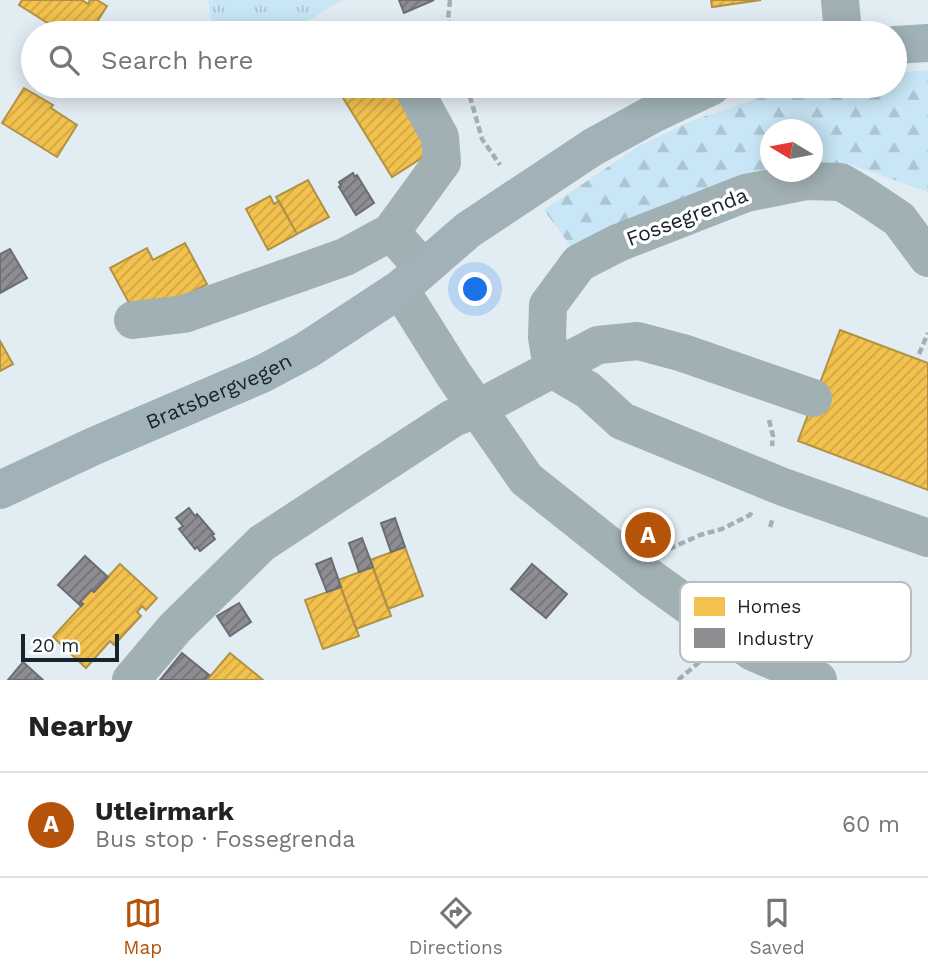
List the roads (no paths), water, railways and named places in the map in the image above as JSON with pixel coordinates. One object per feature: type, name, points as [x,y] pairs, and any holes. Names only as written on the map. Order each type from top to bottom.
[{"type":"main road","points":[[907,44],[928,43]]},
{"type":"main road","name":"Bratsbergvegen","points":[[0,490],[94,446],[262,374],[307,350],[412,278],[468,230],[593,147],[687,98]]},
{"type":"street","points":[[840,0],[842,21]]},
{"type":"street","points":[[133,320],[184,314],[345,257],[391,232],[442,162],[440,137],[419,98]]},
{"type":"street","name":"Fossegrenda","points":[[552,369],[547,337],[548,305],[579,263],[618,243],[746,193],[806,181],[841,182],[899,219],[928,258]]},
{"type":"street","points":[[391,232],[477,409],[526,479],[680,599]]},
{"type":"street","points":[[131,680],[175,628],[262,543],[453,418],[477,409],[598,345],[638,341],[683,353],[813,398]]},
{"type":"street","points":[[552,369],[588,390],[622,421],[783,487],[928,538]]},
{"type":"street","points":[[776,662],[818,680]]},
{"type":"place","name":"Utleirmark","points":[[648,535]]}]
